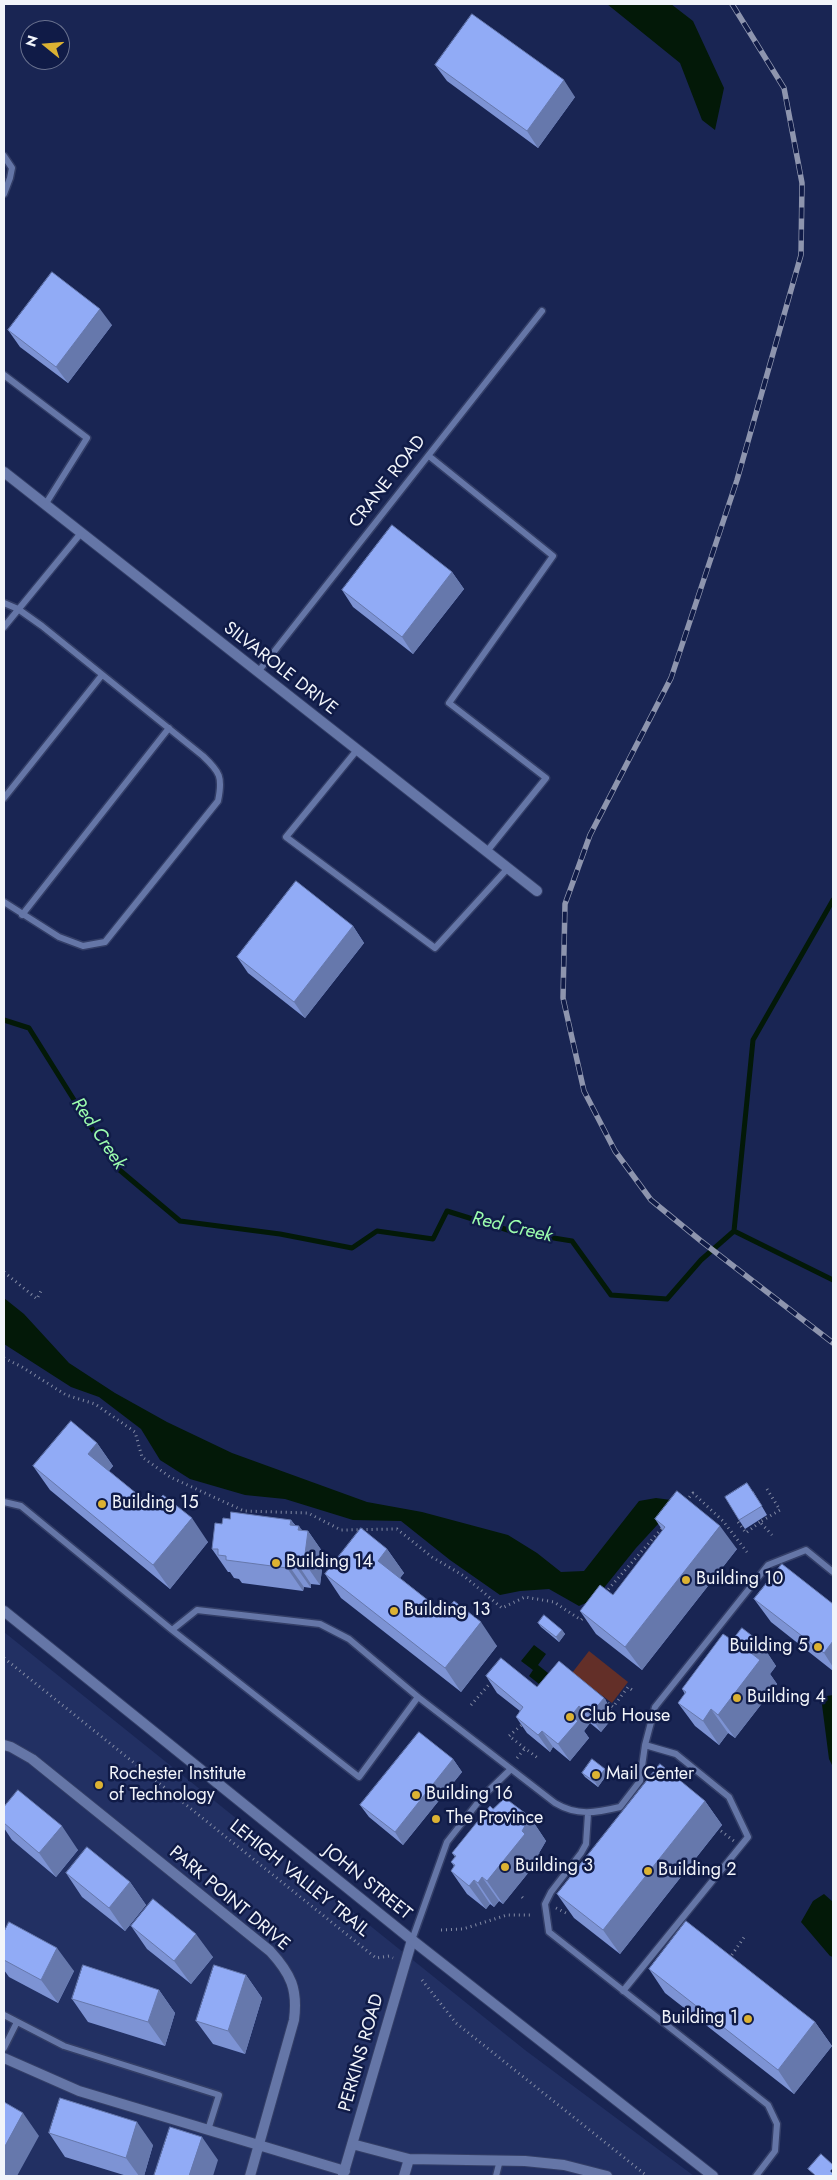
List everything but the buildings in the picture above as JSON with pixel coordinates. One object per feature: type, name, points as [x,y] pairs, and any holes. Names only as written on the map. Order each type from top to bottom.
[{"type":"street","name":"SILVAROLE DRIVE","points":[[4,472],[537,890]]},
{"type":"street","name":"JOHN STREET","points":[[4,1611],[412,1940],[713,2176]]},
{"type":"street","name":"PARK POINT DRIVE","points":[[4,1746],[11,1747],[32,1759],[270,1951],[285,1967],[294,1985],[296,2005],[294,2020],[250,2176]]},
{"type":"street","name":"PERKINS ROAD","points":[[344,2174],[412,1940]]},
{"type":"street","points":[[4,2058],[79,2091],[344,2174]]},
{"type":"street","points":[[352,2144],[408,2159],[525,2160],[564,2165],[607,2176]]},
{"type":"street","points":[[404,2176],[408,2159]]},
{"type":"lane","points":[[4,156],[12,168],[4,194]]},
{"type":"lane","name":"CRANE ROAD","points":[[258,672],[542,311]]},
{"type":"lane","points":[[4,375],[86,438],[45,505]]},
{"type":"lane","points":[[428,456],[552,556],[449,703],[546,778],[488,850]]},
{"type":"lane","points":[[4,627],[81,533]]},
{"type":"lane","points":[[4,603],[18,609],[42,626],[169,728],[216,768],[222,784],[218,801],[105,942],[83,946],[59,937],[4,902]]},
{"type":"lane","points":[[4,798],[102,675]]},
{"type":"lane","points":[[22,914],[169,728]]},
{"type":"lane","points":[[357,750],[286,837],[434,948],[508,868]]},
{"type":"lane","points":[[4,1502],[20,1506],[172,1630],[359,1777],[418,1697]]},
{"type":"lane","points":[[172,1630],[197,1610],[320,1624],[349,1639],[418,1697],[555,1803],[578,1813],[588,1814],[620,1807],[640,1782],[645,1745],[655,1707],[768,1565],[806,1550],[833,1572]]},
{"type":"lane","points":[[622,1991],[748,1837],[729,1797],[676,1754],[645,1745]]},
{"type":"lane","points":[[412,1940],[447,1842],[483,1796],[511,1769]]},
{"type":"lane","points":[[588,1814],[586,1844],[551,1892],[545,1904],[548,1932],[768,2105],[776,2124],[775,2151],[756,2176]]},
{"type":"lane","points":[[4,2015],[64,2046],[219,2095],[208,2130]]},
{"type":"lane","points":[[4,2048],[17,2022]]},
{"type":"lane","points":[[496,2176],[500,2160]]},
{"type":"path","points":[[4,1272],[37,1299],[41,1291]]},
{"type":"path","points":[[4,1358],[66,1395],[95,1404],[134,1432],[142,1457],[170,1477],[213,1498],[244,1511],[308,1513],[341,1530],[397,1529],[432,1557],[464,1576],[502,1608],[524,1596],[554,1602],[581,1620],[588,1613]]},
{"type":"path","points":[[738,1522],[746,1533],[780,1510],[767,1489]]},
{"type":"path","points":[[681,1506],[693,1493],[723,1521],[747,1552]]},
{"type":"path","points":[[601,1598],[669,1520]]},
{"type":"path","points":[[760,1522],[772,1535]]},
{"type":"path","name":"LEHIGH VALLEY TRAIL","points":[[4,1658],[376,1958],[382,1959],[389,1956],[393,1958]]},
{"type":"path","points":[[471,1705],[497,1675]]},
{"type":"path","points":[[599,1696],[612,1707],[628,1687],[635,1692]]},
{"type":"path","points":[[529,1718],[510,1736],[539,1759]]},
{"type":"path","points":[[517,1758],[525,1748]]},
{"type":"path","points":[[721,1831],[741,1845]]},
{"type":"path","points":[[555,1908],[566,1913]]},
{"type":"path","points":[[441,1930],[463,1929],[507,1915],[533,1914]]},
{"type":"path","points":[[736,1965],[729,1959],[745,1936]]},
{"type":"path","points":[[422,1980],[456,2024],[647,2176]]},
{"type":"shaded area","points":[[607,4],[671,4],[693,21],[724,88],[715,130],[702,120],[680,63]]},
{"type":"shaded area","points":[[4,1298],[24,1314],[69,1363],[115,1393],[167,1422],[232,1453],[367,1502],[422,1512],[508,1535],[537,1553],[561,1572],[584,1571],[639,1501],[656,1498],[671,1500],[670,1511],[636,1548],[595,1599],[579,1606],[549,1589],[520,1591],[500,1595],[450,1560],[401,1521],[353,1520],[285,1499],[245,1495],[190,1479],[160,1460],[141,1429],[99,1397],[71,1387],[4,1344]]},
{"type":"shaded area","name":"Rochester Institute of Technology","points":[[4,1632],[525,2050],[694,2176],[4,2176]]},
{"type":"shaded area","points":[[534,1645],[546,1654],[538,1665],[548,1673],[539,1684],[529,1676],[533,1670],[521,1661]]},
{"type":"shaded area","points":[[589,1651],[628,1682],[612,1703],[572,1673]]},
{"type":"shaded area","points":[[833,1695],[833,1767],[829,1759],[821,1697]]},
{"type":"shaded area","points":[[824,1894],[833,1902],[833,1957],[830,1956],[801,1922],[813,1901]]},
{"type":"waterway","name":"Red Creek","points":[[4,1020],[29,1028],[116,1167],[180,1221],[280,1234],[352,1248],[377,1231],[433,1239],[447,1211],[511,1231],[572,1241],[611,1295],[667,1299],[701,1260],[734,1231],[753,1040],[833,900]]},
{"type":"waterway","points":[[734,1231],[833,1280]]},
{"type":"railway","points":[[732,4],[784,88],[802,183],[801,255],[737,480],[671,678],[590,835],[565,904],[563,998],[584,1091],[615,1151],[651,1200],[833,1343]]},
{"type":"place","name":"Building 15","points":[[102,1504]]},
{"type":"place","name":"Building 14","points":[[276,1563]]},
{"type":"place","name":"Building 10","points":[[686,1580]]},
{"type":"place","name":"Building 13","points":[[394,1611]]},
{"type":"place","name":"Building 5","points":[[818,1647]]},
{"type":"place","name":"Building 4","points":[[737,1698]]},
{"type":"place","name":"Club House","points":[[570,1717]]},
{"type":"place","name":"Mail Center","points":[[596,1775]]},
{"type":"place","name":"Rochester Institute of Technology","points":[[99,1785]]},
{"type":"place","name":"Building 16","points":[[416,1795]]},
{"type":"place","name":"The Province","points":[[436,1819]]},
{"type":"place","name":"Building 3","points":[[505,1867]]},
{"type":"place","name":"Building 2","points":[[648,1871]]},
{"type":"place","name":"Building 1","points":[[748,2019]]}]
